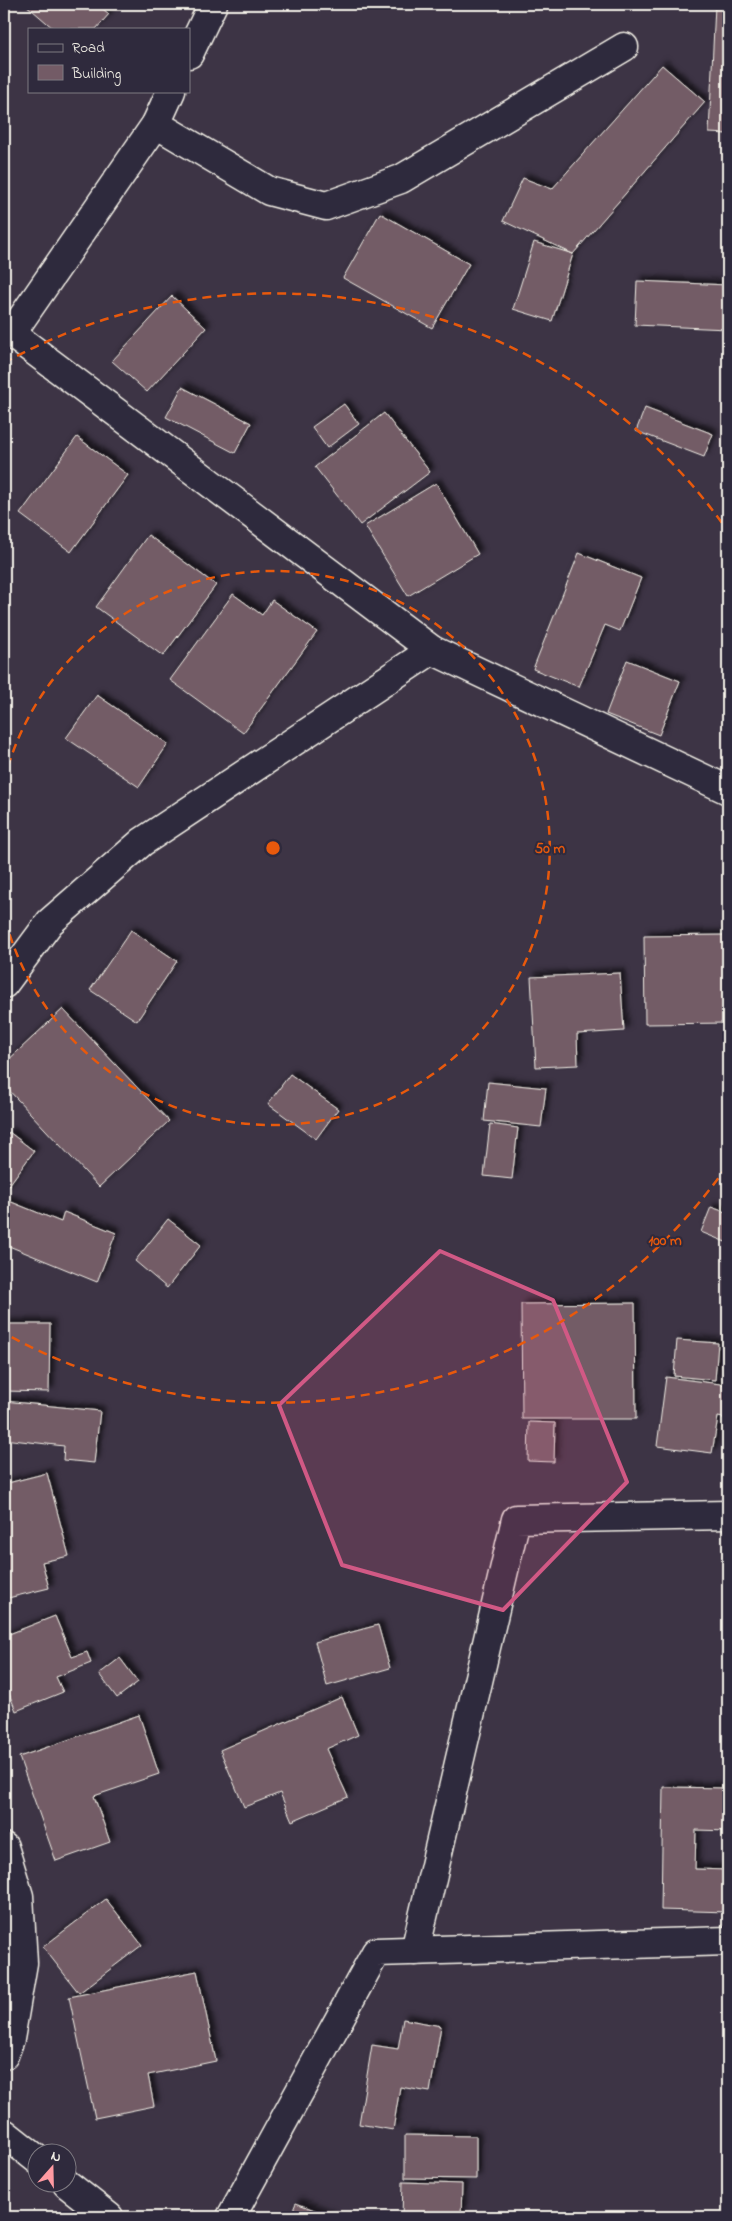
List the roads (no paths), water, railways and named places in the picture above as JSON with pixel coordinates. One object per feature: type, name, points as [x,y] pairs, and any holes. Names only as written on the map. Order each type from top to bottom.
[{"type":"street","points":[[190,52],[212,4]]},
{"type":"street","points":[[156,124],[269,191],[326,206],[401,179],[624,48]]},
{"type":"street","points":[[171,92],[156,124],[7,331],[432,650],[728,790]]},
{"type":"street","points":[[4,984],[50,922],[142,842],[432,650]]},
{"type":"street","points":[[415,1951],[516,1519],[728,1515]]},
{"type":"street","points":[[4,1847],[19,1896],[23,1963],[10,2039],[4,2055]]},
{"type":"street","points":[[231,2217],[376,1952],[728,1941]]},
{"type":"street","points":[[4,2133],[28,2152]]},
{"type":"street","points":[[78,2193],[109,2217]]}]
